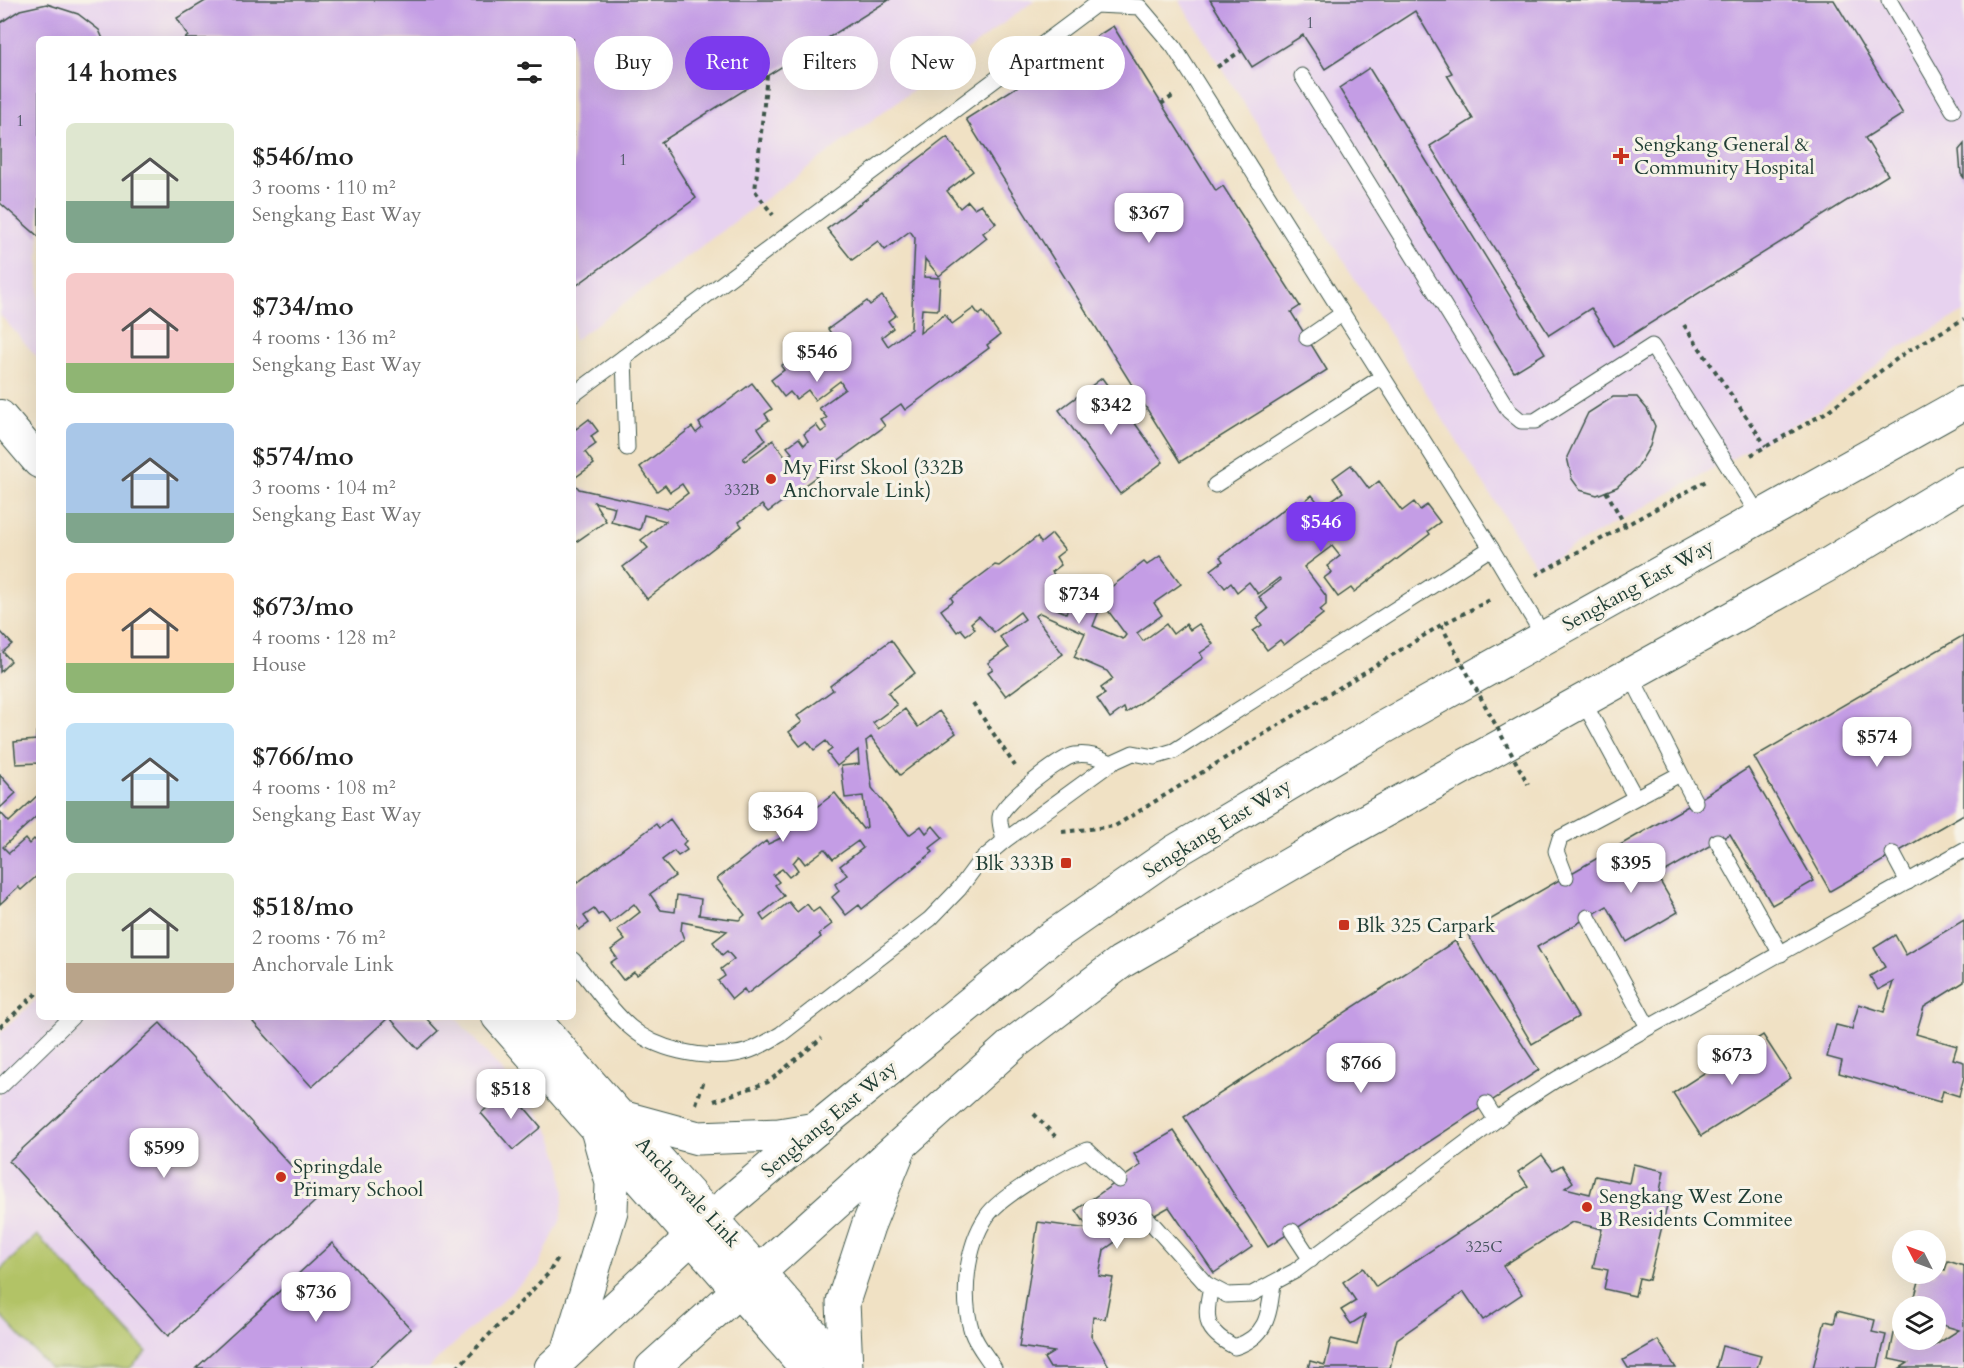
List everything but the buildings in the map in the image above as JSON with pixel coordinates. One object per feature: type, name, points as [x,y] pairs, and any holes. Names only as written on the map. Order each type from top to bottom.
[{"type":"main road","name":"Sengkang East Way","points":[[560,1359],[702,1228],[816,1129],[1049,939],[1174,852],[1386,726],[1964,403]]},
{"type":"main road","points":[[652,1368],[1013,1044],[1121,962],[1344,832],[1631,676],[1824,567],[1964,483]]},
{"type":"main road","points":[[560,1359],[611,1211],[612,1183],[608,1124],[698,1138],[779,1135],[816,1129]]},
{"type":"main road","points":[[844,1368],[843,1302],[868,1226],[902,1142]]},
{"type":"street","points":[[0,416],[36,458]]},
{"type":"street","name":"Anchorvale Link","points":[[501,1020],[608,1124],[749,1281],[844,1368]]},
{"type":"street","name":"Anchorvale Link","points":[[535,1020],[608,1124]]},
{"type":"street","name":"Anchorvale Link","points":[[749,1281],[806,1368]]},
{"type":"lane","points":[[1889,0],[1953,110]]},
{"type":"lane","points":[[576,393],[1095,5],[1140,7],[1174,47],[1491,548],[1544,638]]},
{"type":"lane","points":[[1302,76],[1509,411],[1521,421],[1535,420],[1652,346],[1760,517]]},
{"type":"lane","points":[[1307,338],[1342,314]]},
{"type":"lane","points":[[624,357],[627,448]]},
{"type":"lane","points":[[1215,485],[1382,376]]},
{"type":"lane","points":[[576,964],[629,1026],[651,1042],[690,1053],[735,1054],[757,1048],[781,1034],[930,919],[959,890],[979,862],[1004,841],[1111,763],[1133,753],[1154,757],[1174,751],[1491,548]]},
{"type":"lane","points":[[1631,676],[1695,802]]},
{"type":"lane","points":[[1583,701],[1635,797]]},
{"type":"lane","points":[[1004,841],[1000,817],[1008,802],[1028,786],[1072,755],[1092,754],[1111,763]]},
{"type":"lane","points":[[1566,877],[1556,851],[1560,838],[1680,774]]},
{"type":"lane","points":[[1718,841],[1781,954]]},
{"type":"lane","points":[[1148,1219],[1206,1284],[1227,1294],[1252,1294],[1311,1260],[1496,1120],[1557,1079],[1964,850]]},
{"type":"lane","points":[[1893,854],[1908,882]]},
{"type":"lane","points":[[1588,917],[1648,1027]]},
{"type":"lane","points":[[0,1087],[69,1020]]},
{"type":"lane","points":[[1486,1104],[1496,1120]]},
{"type":"lane","points":[[994,1368],[973,1334],[966,1295],[974,1246],[988,1214],[1035,1178],[1087,1150],[1119,1180]]},
{"type":"lane","points":[[1292,1231],[1311,1260]]},
{"type":"lane","points":[[1211,1287],[1206,1314],[1209,1327],[1222,1340],[1235,1347],[1250,1342],[1263,1328],[1270,1309],[1273,1283]]},
{"type":"path","points":[[766,90],[755,191],[787,236]]},
{"type":"path","points":[[1060,832],[1115,826],[1442,625],[1626,527],[1825,413],[1906,352],[1964,319]]},
{"type":"path","points":[[1684,326],[1766,446]]},
{"type":"path","points":[[1606,491],[1626,527]]},
{"type":"path","points":[[1442,625],[1528,784]]},
{"type":"path","points":[[973,703],[1016,768]]},
{"type":"path","points":[[0,1027],[36,994]]},
{"type":"path","points":[[696,1106],[744,1093],[768,1083],[826,1034]]},
{"type":"path","points":[[1034,1114],[1045,1126]]},
{"type":"path","points":[[457,1368],[548,1274],[563,1251]]},
{"type":"shaded area","points":[[0,0],[1035,0],[976,44],[976,36],[890,36],[890,90],[913,90],[576,339],[576,36],[36,36],[36,356],[0,315]]},
{"type":"shaded area","name":"Sengkang General & Community Hospital","points":[[1179,0],[1964,0],[1964,312],[1901,347],[1818,411],[1536,567]]},
{"type":"shaded area","name":"Springdale Primary School","points":[[36,1000],[36,1020],[458,1020],[536,1110],[552,1136],[561,1163],[564,1192],[561,1219],[537,1269],[428,1368],[0,1368],[0,1033]]},
{"type":"green space","points":[[37,1235],[147,1352],[130,1368],[50,1368],[0,1315],[0,1270]]},
{"type":"place","name":"Sengkang General & Community Hospital","points":[[1621,156]]},
{"type":"place","name":"My First Skool (332B Anchorvale Link)","points":[[771,479]]},
{"type":"place","name":"Blk 333B","points":[[1066,863]]},
{"type":"place","name":"Blk 325 Carpark","points":[[1344,925]]},
{"type":"place","name":"Springdale Primary School","points":[[281,1177]]},
{"type":"place","name":"Sengkang West Zone B Residents Commitee","points":[[1587,1207]]}]
